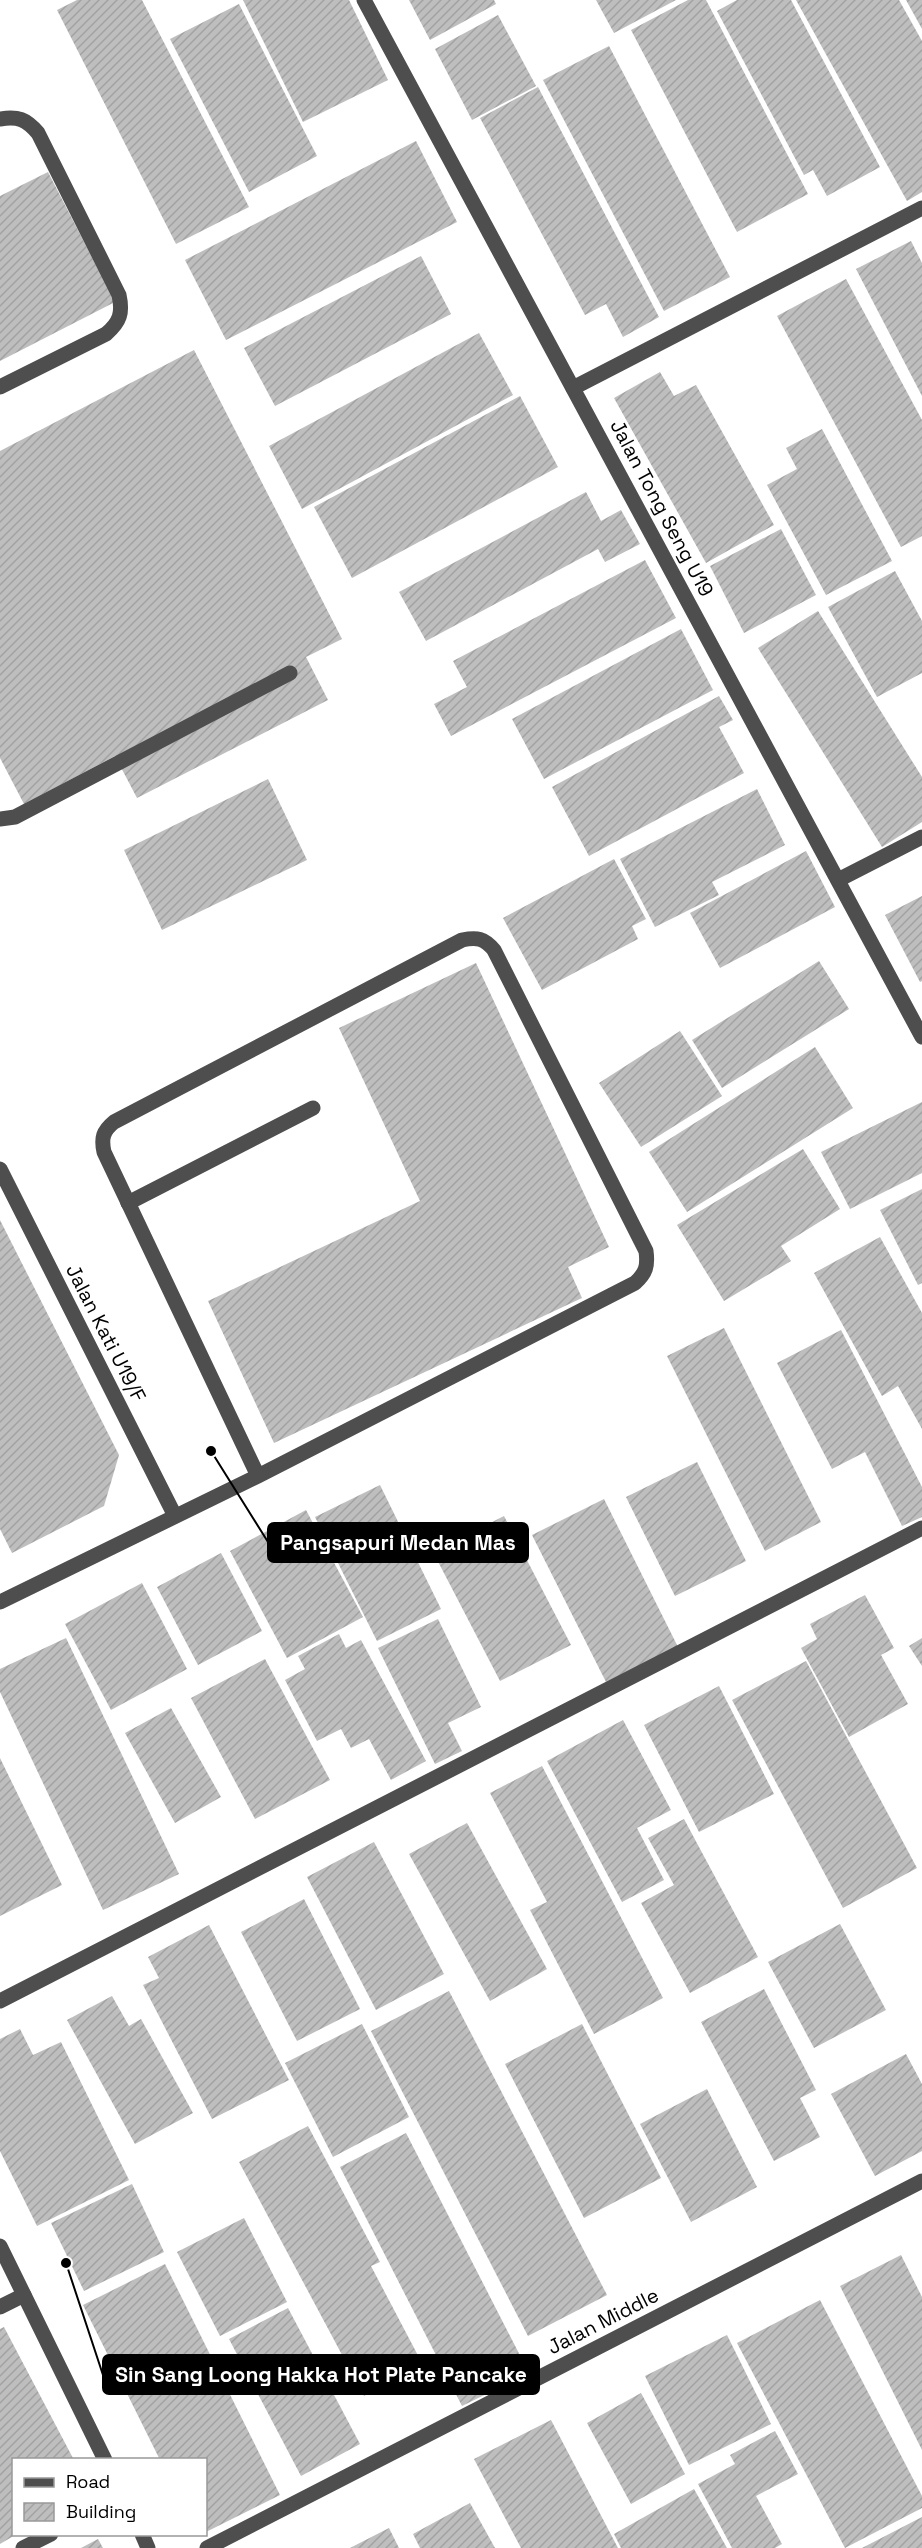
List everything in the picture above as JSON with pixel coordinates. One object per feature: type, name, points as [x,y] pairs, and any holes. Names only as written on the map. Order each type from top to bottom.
[{"type":"street","name":"Jalan Tong Seng U19","points":[[364,0],[922,1037]]},
{"type":"street","points":[[0,119],[13,117],[28,121],[38,133],[119,295],[122,310],[117,324],[106,334],[0,387]]},
{"type":"street","points":[[573,388],[922,208]]},
{"type":"street","points":[[0,819],[15,817],[290,673]]},
{"type":"street","points":[[837,880],[922,837]]},
{"type":"street","points":[[0,1602],[258,1476],[635,1283],[644,1275],[648,1263],[646,1251],[494,950],[486,941],[475,937],[462,940],[114,1122],[105,1130],[101,1141],[104,1152],[258,1476]]},
{"type":"street","points":[[128,1203],[313,1108]]},
{"type":"street","name":"Jalan Kati U19/F","points":[[0,1169],[175,1516]]},
{"type":"street","points":[[0,2001],[922,1528]]},
{"type":"street","name":"Jalan Middle","points":[[207,2548],[922,2181]]},
{"type":"street","points":[[0,2246],[104,2458]]},
{"type":"street","points":[[0,2307],[24,2295]]},
{"type":"street","points":[[23,2548],[49,2536]]},
{"type":"building","points":[[77,0],[142,0],[249,207],[176,244],[57,10]]},
{"type":"building","points":[[243,0],[349,0],[388,80],[303,122]]},
{"type":"building","points":[[409,0],[494,0],[496,4],[430,40]]},
{"type":"building","points":[[596,0],[676,0],[614,33]]},
{"type":"building","points":[[688,0],[706,0],[808,194],[737,232],[631,30]]},
{"type":"building","points":[[737,0],[791,0],[880,167],[827,196],[813,170],[804,175],[717,11]]},
{"type":"building","points":[[796,0],[899,0],[922,41],[922,192],[907,201]]},
{"type":"building","points":[[906,0],[922,0],[922,29]]},
{"type":"building","points":[[239,4],[317,156],[249,192],[170,39]]},
{"type":"building","points":[[498,15],[536,86],[472,120],[435,49]]},
{"type":"building","points":[[609,46],[730,277],[664,311],[543,80]]},
{"type":"building","points":[[538,87],[659,317],[623,337],[606,304],[585,315],[480,118]]},
{"type":"building","points":[[416,141],[457,222],[226,340],[185,260]]},
{"type":"building","points":[[48,172],[115,302],[0,361],[0,196]]},
{"type":"building","points":[[911,241],[922,263],[922,396],[856,269]]},
{"type":"building","points":[[421,256],[451,314],[275,406],[244,348]]},
{"type":"building","points":[[846,279],[922,420],[922,536],[901,547],[777,316]]},
{"type":"building","points":[[479,333],[513,395],[302,509],[269,446]]},
{"type":"building","points":[[194,350],[342,639],[306,657],[328,700],[137,798],[115,756],[24,804],[0,758],[0,451]]},
{"type":"building","points":[[660,372],[674,396],[696,385],[774,525],[706,563],[614,398]]},
{"type":"building","points":[[520,396],[558,467],[352,578],[314,507]]},
{"type":"building","points":[[822,429],[892,561],[826,595],[767,485],[797,469],[786,448]]},
{"type":"building","points":[[586,492],[601,521],[621,510],[640,544],[605,562],[598,549],[426,641],[399,592]]},
{"type":"building","points":[[781,529],[816,595],[744,633],[710,566]]},
{"type":"building","points":[[645,560],[676,618],[451,736],[434,704],[467,687],[453,661]]},
{"type":"building","points":[[895,571],[922,621],[922,673],[877,697],[828,607]]},
{"type":"building","points":[[818,611],[922,777],[922,822],[882,847],[758,648]]},
{"type":"building","points":[[681,629],[713,690],[544,779],[512,719]]},
{"type":"building","points":[[719,696],[733,720],[719,727],[744,773],[589,856],[552,787]]},
{"type":"building","points":[[268,779],[307,860],[162,930],[124,850]]},
{"type":"building","points":[[757,789],[785,845],[712,882],[719,895],[655,927],[620,859]]},
{"type":"building","points":[[806,851],[835,907],[720,968],[690,913]]},
{"type":"building","points":[[614,859],[646,919],[632,926],[638,939],[542,990],[503,918]]},
{"type":"building","points":[[922,896],[922,981],[920,982],[885,915]]},
{"type":"building","points":[[819,961],[849,1009],[722,1088],[692,1040]]},
{"type":"building","points":[[476,963],[609,1247],[568,1267],[582,1298],[274,1443],[208,1301],[420,1201],[339,1028]]},
{"type":"building","points":[[680,1031],[722,1096],[641,1147],[599,1083]]},
{"type":"building","points":[[815,1047],[853,1108],[687,1212],[649,1152]]},
{"type":"building","points":[[922,1102],[922,1173],[850,1209],[821,1152]]},
{"type":"building","points":[[803,1149],[840,1209],[781,1246],[791,1261],[724,1301],[677,1225]]},
{"type":"building","points":[[922,1189],[922,1283],[918,1285],[880,1210]]},
{"type":"building","points":[[0,1220],[119,1455],[104,1506],[12,1553],[0,1529]]},
{"type":"building","points":[[880,1237],[922,1313],[922,1429],[898,1386],[882,1396],[814,1273]]},
{"type":"building","points":[[724,1328],[821,1522],[765,1551],[667,1356]]},
{"type":"building","points":[[841,1330],[922,1487],[922,1517],[902,1526],[865,1452],[832,1469],[777,1363]]},
{"type":"building","points":[[697,1462],[746,1561],[675,1596],[626,1497]]},
{"type":"building","points":[[380,1485],[441,1609],[377,1641],[315,1517]]},
{"type":"building","points":[[604,1499],[678,1647],[606,1682],[532,1535]]},
{"type":"building","points":[[306,1510],[363,1617],[287,1658],[230,1551]]},
{"type":"building","points":[[504,1516],[571,1645],[500,1681],[433,1552]]},
{"type":"building","points":[[221,1553],[262,1631],[198,1665],[157,1587]]},
{"type":"building","points":[[142,1583],[187,1669],[111,1710],[65,1624]]},
{"type":"building","points":[[865,1595],[894,1648],[881,1655],[908,1704],[849,1737],[801,1648],[817,1639],[810,1624]]},
{"type":"building","points":[[438,1619],[481,1707],[448,1723],[462,1751],[435,1764],[378,1648]]},
{"type":"building","points":[[339,1634],[346,1648],[361,1640],[426,1761],[391,1780],[369,1739],[351,1748],[341,1729],[317,1741],[285,1680],[305,1669],[298,1656]]},
{"type":"building","points":[[66,1638],[179,1874],[103,1910],[0,1692],[0,1669]]},
{"type":"building","points":[[922,1638],[922,1666],[909,1646]]},
{"type":"building","points":[[265,1659],[330,1780],[255,1819],[191,1698]]},
{"type":"building","points":[[806,1661],[917,1868],[843,1908],[732,1700]]},
{"type":"building","points":[[719,1686],[774,1794],[699,1832],[644,1725]]},
{"type":"building","points":[[171,1708],[221,1797],[175,1823],[125,1733]]},
{"type":"building","points":[[623,1720],[671,1810],[637,1828],[664,1880],[622,1902],[547,1761]]},
{"type":"building","points":[[0,1758],[62,1885],[0,1916]]},
{"type":"building","points":[[542,1766],[663,1998],[594,2034],[530,1910],[547,1902],[490,1793]]},
{"type":"building","points":[[684,1819],[758,1957],[690,1993],[641,1903],[674,1885],[648,1838]]},
{"type":"building","points":[[467,1823],[547,1969],[490,2001],[409,1854]]},
{"type":"building","points":[[374,1842],[444,1974],[376,2010],[307,1877]]},
{"type":"building","points":[[304,1899],[360,2009],[297,2041],[241,1932]]},
{"type":"building","points":[[840,1924],[886,2010],[814,2048],[768,1962]]},
{"type":"building","points":[[209,1925],[289,2080],[212,2119],[143,1985],[159,1978],[148,1957]]},
{"type":"building","points":[[764,1989],[816,2090],[800,2098],[820,2137],[774,2161],[701,2022]]},
{"type":"building","points":[[449,1991],[607,2295],[528,2336],[371,2031]]},
{"type":"building","points":[[112,1996],[129,2026],[141,2019],[193,2113],[135,2144],[67,2020]]},
{"type":"building","points":[[362,2024],[409,2117],[333,2157],[285,2063]]},
{"type":"building","points":[[582,2024],[661,2178],[584,2218],[505,2064]]},
{"type":"building","points":[[20,2029],[33,2055],[61,2042],[129,2180],[37,2226],[0,2151],[0,2039]]},
{"type":"building","points":[[906,2054],[922,2084],[922,2151],[875,2176],[831,2094]]},
{"type":"building","points":[[707,2089],[757,2187],[691,2222],[640,2124]]},
{"type":"building","points":[[308,2126],[380,2262],[371,2266],[423,2365],[364,2396],[239,2162]]},
{"type":"building","points":[[406,2133],[529,2373],[462,2406],[340,2167]]},
{"type":"building","points":[[132,2184],[164,2252],[84,2291],[51,2223]]},
{"type":"building","points":[[244,2218],[287,2302],[220,2336],[177,2252]]},
{"type":"building","points":[[901,2255],[922,2297],[922,2450],[840,2286]]},
{"type":"building","points":[[165,2264],[280,2495],[207,2532],[207,2458],[159,2458],[83,2305]]},
{"type":"building","points":[[820,2300],[922,2496],[922,2508],[845,2548],[737,2343]]},
{"type":"building","points":[[288,2308],[360,2444],[301,2476],[229,2339]]},
{"type":"building","points":[[4,2327],[73,2458],[12,2458],[14,2536],[0,2544],[0,2329]]},
{"type":"building","points":[[727,2335],[771,2424],[689,2465],[645,2376]]},
{"type":"building","points":[[641,2393],[685,2474],[631,2504],[587,2423]]},
{"type":"building","points":[[551,2420],[618,2548],[521,2548],[474,2459]]},
{"type":"building","points":[[775,2431],[798,2474],[756,2496],[782,2544],[775,2548],[732,2548],[698,2484],[735,2464],[730,2455]]},
{"type":"building","points":[[694,2489],[727,2548],[621,2548],[614,2534]]},
{"type":"building","points":[[470,2503],[495,2548],[420,2548],[413,2534]]},
{"type":"building","points":[[922,2517],[922,2548],[862,2548]]},
{"type":"building","points":[[389,2528],[399,2548],[350,2548]]},
{"type":"building","points":[[98,2539],[103,2548],[81,2548]]},
{"type":"place","name":"Pangsapuri Medan Mas","points":[[211,1451]]},
{"type":"place","name":"Sin Sang Loong Hakka Hot Plate Pancake","points":[[66,2263]]}]
